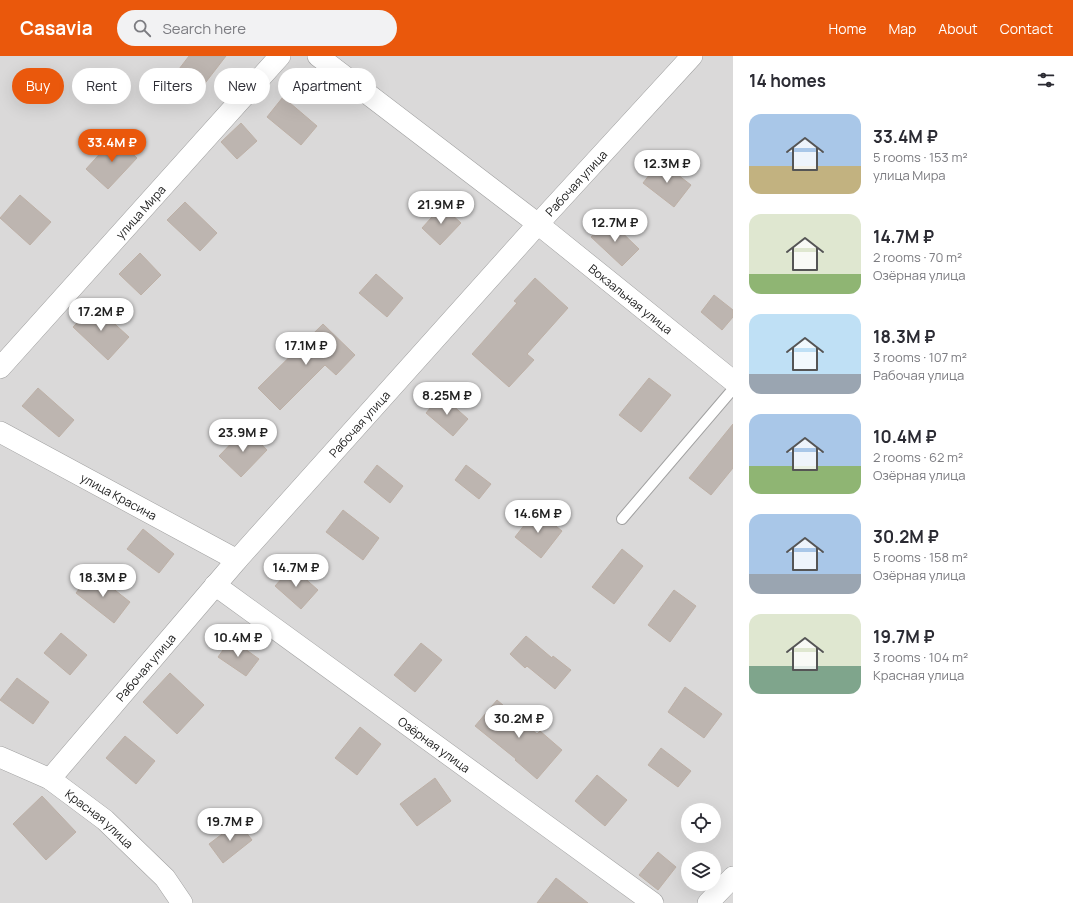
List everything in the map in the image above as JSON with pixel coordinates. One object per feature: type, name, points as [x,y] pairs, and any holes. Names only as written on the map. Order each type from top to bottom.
[{"type":"street","name":"улица Мира","points":[[0,368],[280,56]]},
{"type":"street","name":"Вокзальная улица","points":[[318,56],[538,224],[733,381]]},
{"type":"street","name":"Рабочая улица","points":[[50,779],[237,560],[538,224],[692,56]]},
{"type":"street","name":"улица Красина","points":[[0,432],[237,560]]},
{"type":"street","name":"Озёрная улица","points":[[215,585],[653,903]]},
{"type":"street","name":"Красная улица","points":[[0,757],[50,779],[105,820],[165,878],[182,903]]},
{"type":"street","points":[[708,903],[733,877]]},
{"type":"lane","points":[[622,519],[733,388]]},
{"type":"shaded area","points":[[0,56],[733,56],[733,903],[0,903]]},
{"type":"building","points":[[189,56],[226,56],[217,68],[214,68],[214,72],[206,82],[206,68],[180,68]]},
{"type":"building","points":[[278,103],[291,104],[317,126],[301,145],[267,117]]},
{"type":"building","points":[[241,123],[257,141],[237,159],[221,142]]},
{"type":"building","points":[[115,137],[137,158],[108,189],[86,169]]},
{"type":"building","points":[[660,161],[691,185],[674,207],[643,183]]},
{"type":"building","points":[[20,195],[51,222],[30,245],[0,218]]},
{"type":"building","points":[[185,202],[217,233],[200,251],[167,220]]},
{"type":"building","points":[[442,206],[461,223],[440,245],[422,228]]},
{"type":"building","points":[[608,219],[639,249],[622,266],[591,237]]},
{"type":"building","points":[[140,253],[161,275],[141,295],[119,274]]},
{"type":"building","points":[[376,274],[403,298],[387,317],[359,293]]},
{"type":"building","points":[[535,278],[568,308],[527,354],[534,360],[509,387],[472,354],[517,303],[514,301]]},
{"type":"building","points":[[714,295],[733,310],[733,317],[722,330],[701,312]]},
{"type":"building","points":[[94,305],[129,337],[108,360],[73,327]]},
{"type":"building","points":[[323,324],[355,355],[336,375],[325,365],[280,410],[258,388]]},
{"type":"building","points":[[649,378],[671,395],[641,432],[619,415]]},
{"type":"building","points":[[38,388],[74,420],[59,437],[22,406]]},
{"type":"building","points":[[441,395],[468,419],[453,436],[426,413]]},
{"type":"building","points":[[733,424],[733,468],[711,495],[689,478]]},
{"type":"building","points":[[246,428],[267,450],[241,477],[219,456]]},
{"type":"building","points":[[377,465],[403,486],[390,503],[364,482]]},
{"type":"building","points":[[466,465],[491,484],[479,499],[455,480]]},
{"type":"building","points":[[343,510],[379,538],[363,560],[326,532]]},
{"type":"building","points":[[536,510],[562,531],[541,558],[515,537]]},
{"type":"building","points":[[143,529],[174,554],[159,573],[127,549]]},
{"type":"building","points":[[622,549],[643,566],[614,604],[592,587]]},
{"type":"building","points":[[292,567],[318,590],[301,609],[275,586]]},
{"type":"building","points":[[92,572],[130,602],[114,623],[76,593]]},
{"type":"building","points":[[674,590],[696,606],[670,642],[648,625]]},
{"type":"building","points":[[61,633],[87,655],[70,675],[44,653]]},
{"type":"building","points":[[526,636],[552,658],[553,656],[571,670],[555,689],[527,666],[525,668],[510,654]]},
{"type":"building","points":[[231,639],[259,659],[246,676],[218,657]]},
{"type":"building","points":[[421,643],[442,660],[415,692],[394,675]]},
{"type":"building","points":[[170,673],[204,705],[177,734],[143,702]]},
{"type":"building","points":[[17,678],[49,702],[33,724],[0,700]]},
{"type":"building","points":[[685,687],[722,714],[704,738],[668,712]]},
{"type":"building","points":[[497,700],[537,734],[540,731],[562,750],[537,779],[515,760],[516,759],[475,726]]},
{"type":"building","points":[[360,727],[381,744],[357,775],[335,758]]},
{"type":"building","points":[[125,736],[155,761],[136,784],[106,758]]},
{"type":"building","points":[[661,748],[691,771],[678,787],[648,765]]},
{"type":"building","points":[[597,775],[627,800],[605,826],[575,801]]},
{"type":"building","points":[[435,778],[451,801],[417,826],[400,804]]},
{"type":"building","points":[[42,796],[76,832],[46,860],[13,824]]},
{"type":"building","points":[[238,822],[252,840],[223,863],[209,844]]},
{"type":"building","points":[[658,852],[676,867],[658,890],[639,875]]},
{"type":"building","points":[[556,878],[588,903],[537,903]]}]
